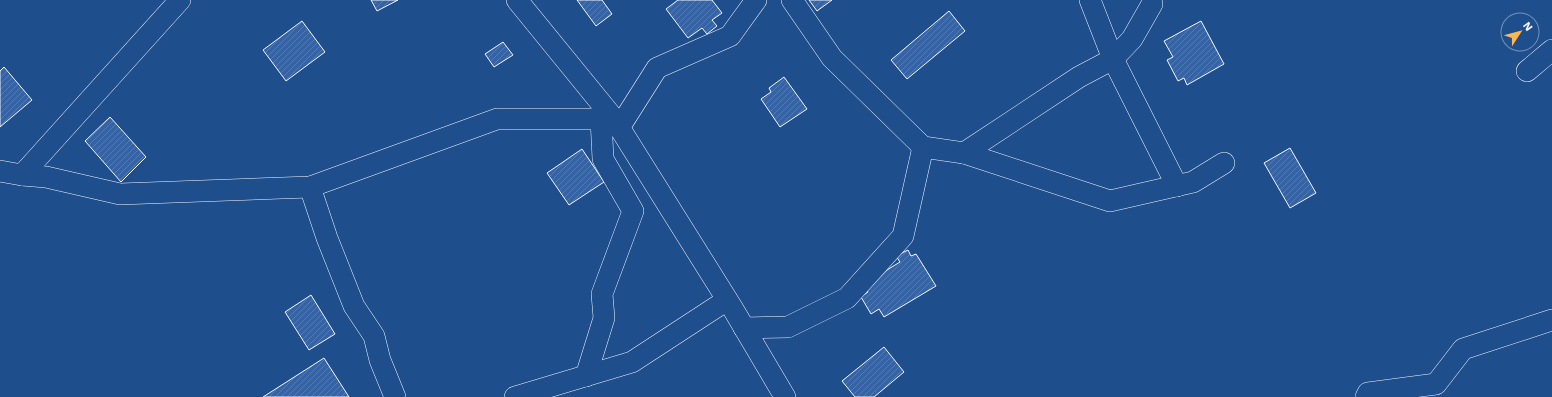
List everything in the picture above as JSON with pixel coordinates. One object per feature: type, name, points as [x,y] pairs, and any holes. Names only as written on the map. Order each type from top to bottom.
[{"type":"street","points":[[22,175],[180,0]]},
{"type":"street","points":[[517,0],[611,122],[727,300],[785,397]]},
{"type":"street","points":[[586,376],[604,318],[602,294],[633,211],[603,159],[611,122],[657,68],[730,36],[756,0]]},
{"type":"street","points":[[792,0],[832,58],[923,147],[964,153],[1110,201],[1193,182],[1224,163]]},
{"type":"street","points":[[1090,0],[1114,59],[1177,186]]},
{"type":"street","points":[[964,153],[1079,77],[1114,59],[1132,39],[1152,4]]},
{"type":"street","points":[[1527,71],[1552,50]]},
{"type":"street","points":[[0,171],[46,177],[120,194],[310,188],[497,119],[611,122]]},
{"type":"street","points":[[744,328],[788,327],[847,298],[903,236],[923,147]]},
{"type":"street","points":[[310,188],[327,238],[354,306],[374,336],[380,360],[396,397]]},
{"type":"street","points":[[515,397],[632,362],[727,300]]},
{"type":"street","points":[[1366,397],[1368,393],[1436,384],[1463,349],[1552,320]]},
{"type":"building","points":[[371,0],[398,0],[377,11]]},
{"type":"building","points":[[577,0],[602,0],[612,14],[596,26]]},
{"type":"building","points":[[678,0],[712,0],[722,13],[712,20],[717,26],[707,34],[702,28],[688,38],[666,9]]},
{"type":"building","points":[[809,0],[832,0],[817,11]]},
{"type":"building","points":[[949,11],[965,31],[907,79],[891,60]]},
{"type":"building","points":[[302,21],[325,52],[286,81],[263,50]]},
{"type":"building","points":[[1201,21],[1224,64],[1187,85],[1184,78],[1178,81],[1167,60],[1173,57],[1164,41]]},
{"type":"building","points":[[503,42],[513,55],[494,67],[485,54]]},
{"type":"building","points":[[4,67],[32,100],[0,127],[0,71]]},
{"type":"building","points":[[784,77],[807,109],[780,127],[761,99],[771,92],[769,88]]},
{"type":"building","points":[[110,117],[146,157],[121,182],[85,141]]},
{"type":"building","points":[[1290,148],[1316,193],[1290,208],[1264,163]]},
{"type":"building","points":[[582,149],[604,182],[569,205],[547,173]]},
{"type":"building","points":[[908,250],[911,256],[916,254],[936,286],[884,317],[879,309],[871,314],[861,297],[868,292],[864,284],[900,262],[896,256]]},
{"type":"building","points":[[311,295],[335,334],[309,350],[285,312]]},
{"type":"building","points":[[884,347],[904,372],[874,397],[855,397],[842,381]]},
{"type":"building","points":[[324,358],[349,397],[263,397]]}]
